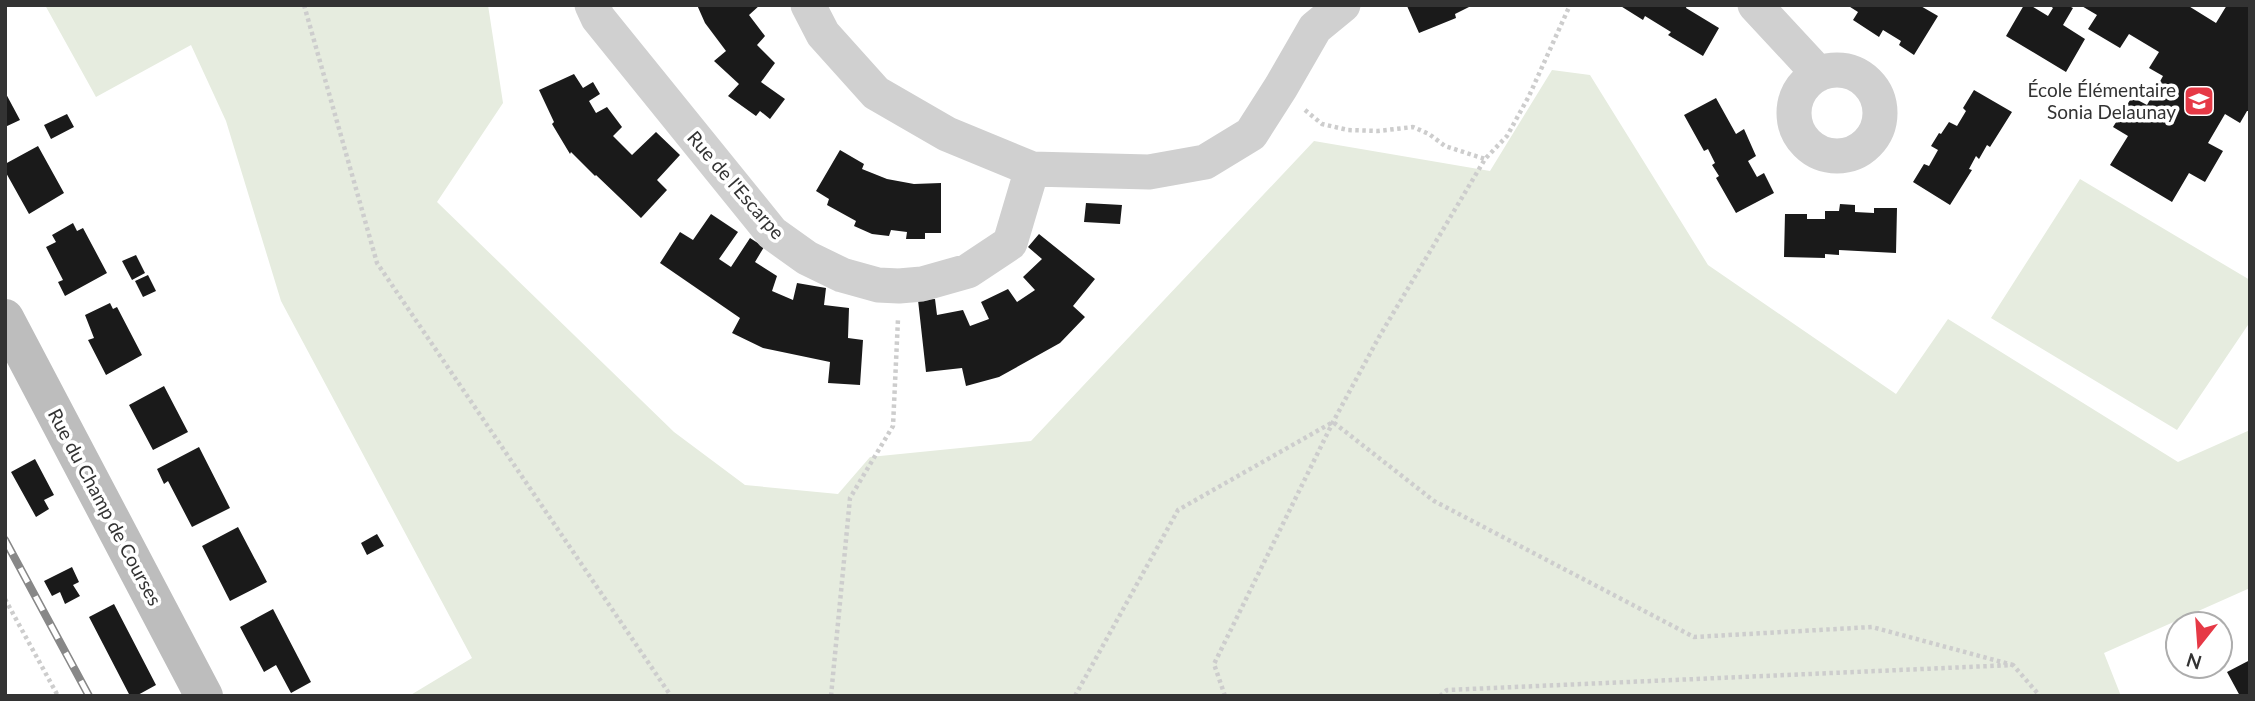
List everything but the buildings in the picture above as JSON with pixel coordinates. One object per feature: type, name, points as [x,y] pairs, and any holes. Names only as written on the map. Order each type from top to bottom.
[{"type":"main road","name":"Rue du Champ de Courses","points":[[5,318],[204,696]]},
{"type":"street","name":"Rue de l'Escarpe","points":[[592,5],[598,18],[668,107],[772,233],[807,258],[842,275],[878,285],[900,286],[922,284],[968,271],[1010,243],[1032,169]]},
{"type":"street","points":[[808,5],[823,34],[877,93],[947,134],[1032,169],[1149,172],[1205,162],[1251,134],[1282,87],[1314,16],[1343,5]]},
{"type":"street","points":[[1755,5],[1819,74]]},
{"type":"path","points":[[304,5],[377,263],[671,696]]},
{"type":"path","points":[[1225,696],[1214,664],[1333,422],[1379,337],[1485,159],[1507,136],[1529,96],[1570,5]]},
{"type":"path","points":[[1304,109],[1322,124],[1348,130],[1378,131],[1413,127],[1429,134],[1445,146],[1485,159]]},
{"type":"path","points":[[831,696],[850,498],[893,426],[899,313]]},
{"type":"path","points":[[1333,422],[1434,501],[1694,637],[1872,627],[2013,665],[2040,696]]},
{"type":"path","points":[[1075,696],[1178,510],[1333,422]]},
{"type":"path","points":[[5,598],[58,696]]},
{"type":"path","points":[[1440,696],[1447,690],[2013,665]]},
{"type":"shaded area","points":[[45,5],[488,5],[503,103],[437,202],[674,432],[745,485],[838,494],[870,457],[1031,441],[1314,141],[1490,171],[1552,70],[1590,75],[1708,265],[1896,394],[1948,319],[2178,462],[2250,430],[2250,588],[2201,610],[2164,610],[2164,626],[2104,653],[2121,696],[409,696],[472,658],[281,301],[226,121],[191,45],[96,97]]},
{"type":"shaded area","points":[[2080,179],[2250,280],[2250,322],[2177,430],[1991,318]]},
{"type":"railway","points":[[5,540],[89,696]]},
{"type":"place","name":"École Élémentaire Sonia Delaunay","points":[[2199,101]]}]
